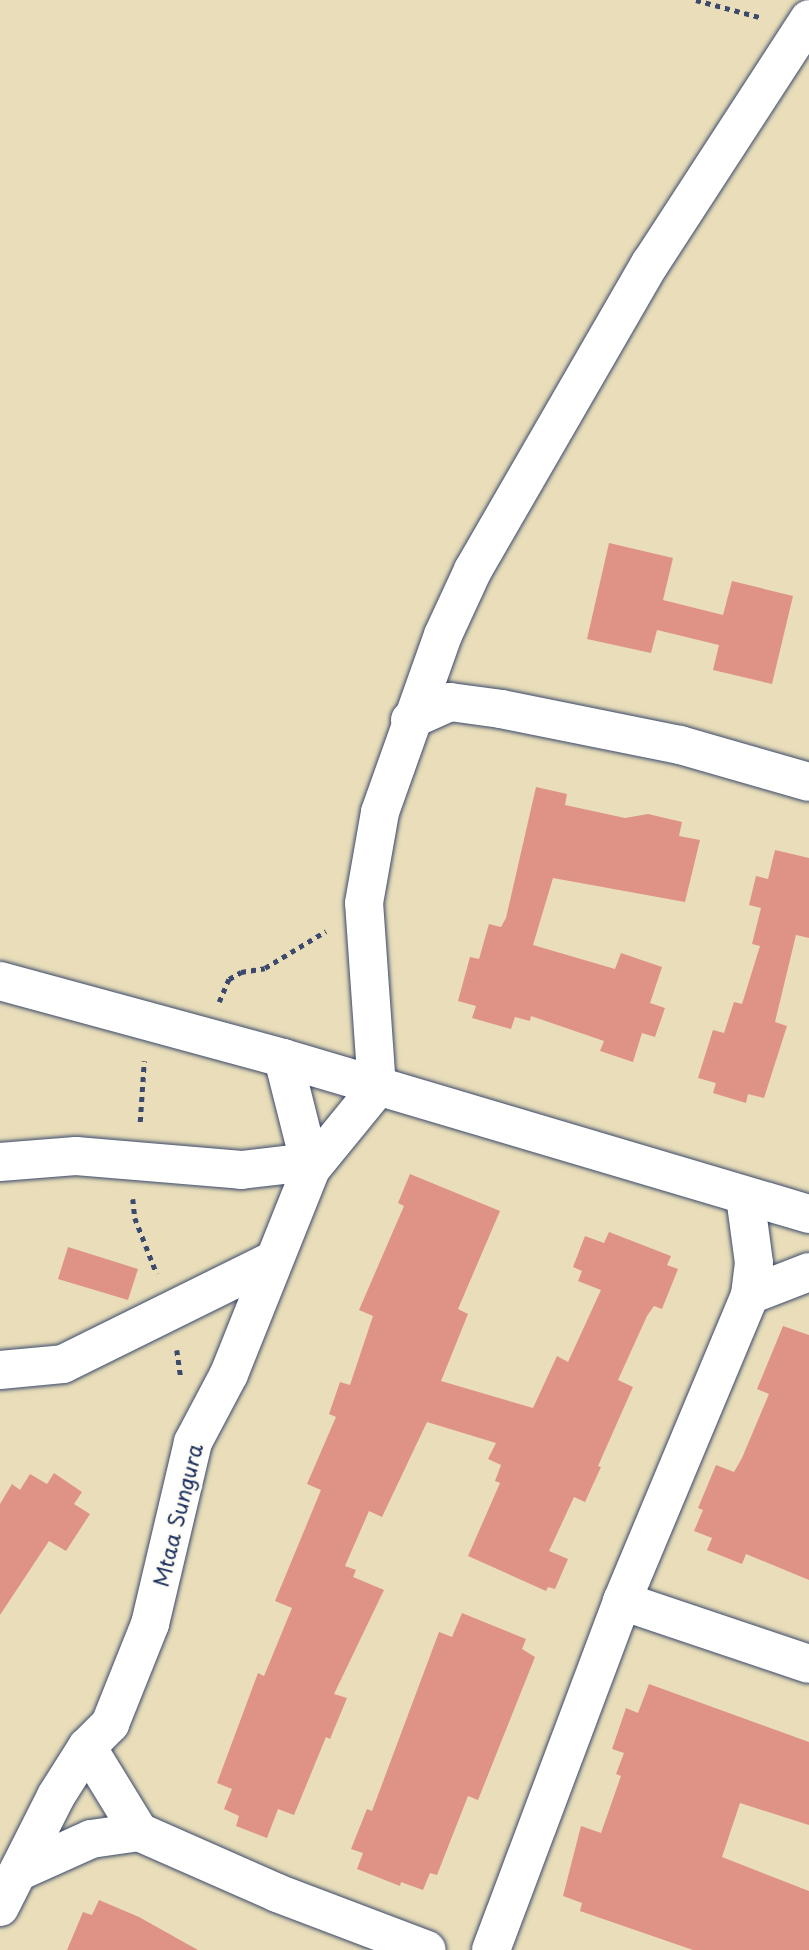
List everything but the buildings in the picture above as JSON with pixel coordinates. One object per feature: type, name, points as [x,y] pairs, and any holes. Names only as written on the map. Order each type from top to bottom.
[{"type":"street","points":[[377,1088],[364,904],[380,812],[410,720],[468,580],[507,509],[650,264],[806,25]]},
{"type":"street","points":[[410,720],[450,702],[501,709],[680,745],[809,782]]},
{"type":"street","points":[[0,981],[202,1040],[283,1058],[809,1214]]},
{"type":"street","points":[[0,1162],[76,1156],[241,1170],[310,1166],[283,1058]]},
{"type":"street","name":"Mtaa Sungura","points":[[0,1907],[88,1747],[110,1724],[150,1624],[193,1441],[229,1374],[310,1166],[377,1088]]},
{"type":"street","points":[[491,1950],[622,1601],[750,1295],[754,1263],[745,1196]]},
{"type":"street","points":[[0,1370],[63,1364],[271,1261]]},
{"type":"street","points":[[750,1295],[809,1272]]},
{"type":"street","points":[[622,1601],[809,1664]]},
{"type":"street","points":[[88,1747],[139,1832]]},
{"type":"street","points":[[18,1872],[91,1839],[139,1832],[277,1893],[427,1950]]},
{"type":"path","points":[[696,0],[806,25]]},
{"type":"path","points":[[202,1040],[229,979],[297,951],[364,904]]},
{"type":"path","points":[[161,1026],[141,1068],[140,1161],[132,1188],[135,1218],[168,1313]]}]
